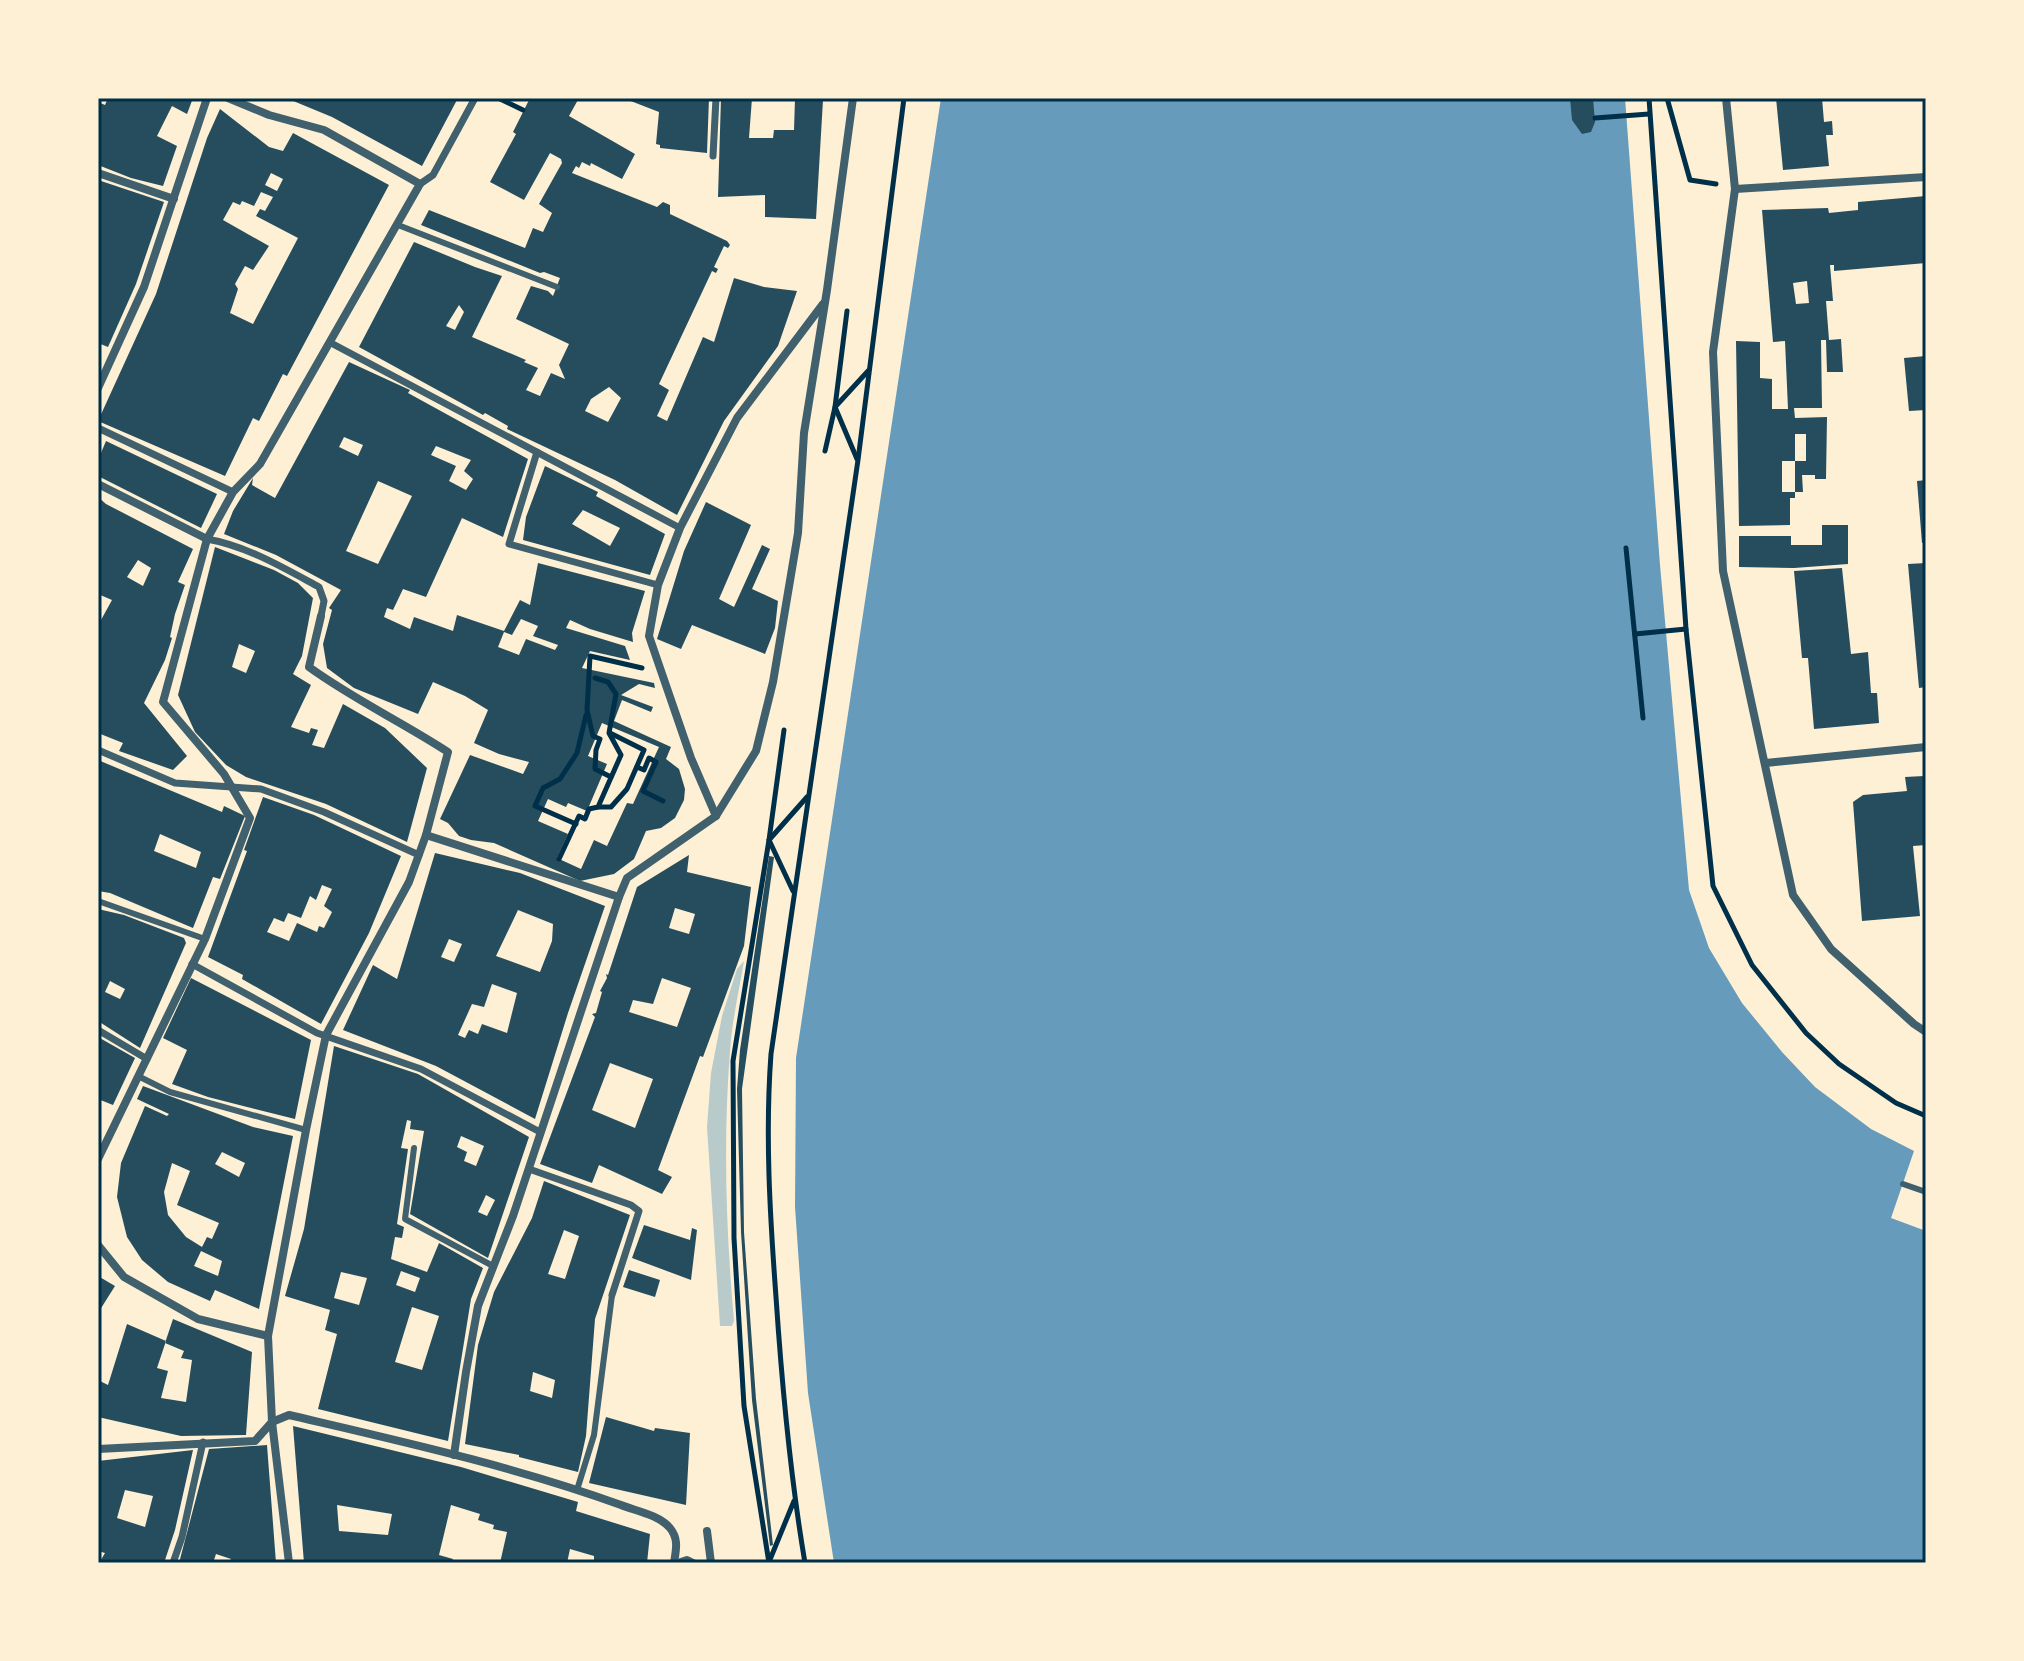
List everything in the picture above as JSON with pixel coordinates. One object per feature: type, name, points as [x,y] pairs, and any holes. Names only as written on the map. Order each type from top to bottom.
[{"type":"street","points":[[98,388],[144,287],[207,98]]},
{"type":"street","points":[[228,98],[269,115],[324,130],[420,184]]},
{"type":"street","points":[[98,1159],[205,939],[250,818],[224,774],[163,702],[207,539],[233,492],[260,464],[420,184],[433,175],[475,98]]},
{"type":"street","points":[[713,156],[716,98]]},
{"type":"street","points":[[454,1455],[478,1306],[529,1169],[627,878],[716,816],[756,751],[773,682],[798,533],[804,433],[853,98]]},
{"type":"street","points":[[1726,98],[1735,189],[1713,352],[1723,571],[1793,895],[1831,949],[1926,1032]]},
{"type":"street","points":[[98,173],[174,199]]},
{"type":"street","points":[[1735,189],[1926,177]]},
{"type":"street","points":[[716,816],[658,670],[649,636],[658,585],[680,528],[737,418],[825,301]]},
{"type":"street","points":[[331,343],[680,528]]},
{"type":"street","points":[[98,362],[108,367]]},
{"type":"street","points":[[98,428],[233,492]]},
{"type":"street","points":[[537,452],[509,544],[658,585]]},
{"type":"street","points":[[98,484],[207,539],[220,541],[275,563],[319,587],[324,601],[309,667],[347,695],[401,722],[448,752],[426,835],[409,882],[326,1035],[306,1130],[268,1336],[272,1422],[289,1563]]},
{"type":"street","points":[[1766,763],[1926,747]]},
{"type":"street","points":[[98,750],[175,783],[261,789],[324,812],[419,855]]},
{"type":"street","points":[[426,835],[619,897]]},
{"type":"street","points":[[192,964],[326,1035],[421,1069],[540,1132]]},
{"type":"street","points":[[98,1030],[147,1059]]},
{"type":"street","points":[[529,1169],[631,1205],[639,1211],[612,1295]]},
{"type":"street","points":[[98,1245],[124,1277],[198,1319],[268,1336]]},
{"type":"street","points":[[98,1449],[255,1441],[272,1422],[289,1415],[454,1455],[577,1490],[662,1521],[672,1529],[677,1543],[676,1563],[687,1560],[693,1563]]},
{"type":"street","points":[[173,1563],[182,1537],[203,1442]]},
{"type":"street","points":[[707,1531],[711,1563]]},
{"type":"lane","points":[[398,225],[557,287]]},
{"type":"lane","points":[[98,901],[205,939]]},
{"type":"lane","points":[[138,1076],[170,1092],[306,1130]]},
{"type":"lane","points":[[414,1148],[405,1219],[493,1266]]},
{"type":"lane","points":[[1903,1184],[1926,1192]]},
{"type":"lane","points":[[577,1490],[594,1435],[612,1295]]},
{"type":"path","points":[[498,98],[523,110]]},
{"type":"path","points":[[805,1563],[794,1500],[782,1392],[770,1220],[767,1107],[771,1054],[858,460],[904,98]]},
{"type":"path","points":[[1649,98],[1686,629],[1713,886],[1752,965],[1806,1033],[1839,1064],[1896,1103],[1926,1116]]},
{"type":"path","points":[[1667,98],[1690,180],[1735,189]]},
{"type":"path","points":[[1595,118],[1649,114]]},
{"type":"path","points":[[858,460],[835,407],[869,370]]},
{"type":"path","points":[[1626,548],[1643,718]]},
{"type":"path","points":[[1635,634],[1686,629]]},
{"type":"path","points":[[576,824],[535,806],[543,788],[560,779],[581,742],[587,710],[590,656],[658,670]]},
{"type":"path","points":[[595,678],[608,682],[616,694],[609,733],[621,755],[598,807]]},
{"type":"path","points":[[587,710],[593,736],[600,739],[595,769],[611,777]]},
{"type":"path","points":[[786,716],[733,1061],[734,1238],[744,1406],[769,1563],[794,1500]]},
{"type":"path","points":[[547,856],[558,861],[579,816],[585,819],[589,809],[611,807],[627,789],[644,750],[609,733]]},
{"type":"path","points":[[637,767],[644,770],[649,758],[656,762],[643,791],[663,801]]},
{"type":"path","points":[[769,840],[808,796]]},
{"type":"path","points":[[769,840],[794,894]]},
{"type":"shaded area","points":[[744,961],[731,1040],[726,1152],[734,1321],[732,1326],[720,1326],[707,1127],[711,1073],[722,1016],[737,969]]},
{"type":"water","points":[[941,98],[1625,98],[1660,565],[1689,890],[1709,948],[1742,1003],[1782,1052],[1815,1087],[1871,1129],[1914,1151],[1891,1218],[1926,1231],[1926,1563],[834,1563],[808,1393],[795,1207],[796,1058]]},
{"type":"building","points":[[108,98],[193,98],[187,114],[172,106],[157,136],[177,146],[163,186],[98,165],[98,102],[105,105]]},
{"type":"building","points":[[286,98],[458,98],[422,166],[332,117]]},
{"type":"building","points":[[530,98],[579,98],[569,116],[635,154],[622,179],[591,163],[590,166],[582,162],[572,173],[657,207],[663,202],[670,205],[670,214],[730,245],[728,248],[724,246],[714,267],[718,269],[716,273],[712,271],[659,384],[669,390],[657,416],[667,421],[703,337],[714,342],[734,278],[764,287],[797,291],[778,346],[724,421],[677,515],[615,480],[507,429],[508,426],[485,413],[483,415],[359,347],[414,242],[502,276],[472,337],[538,368],[526,390],[540,396],[551,373],[565,379],[559,365],[569,344],[516,319],[531,286],[548,291],[553,296],[560,278],[540,273],[421,225],[429,210],[525,248],[533,228],[543,232],[552,213],[539,204],[562,163],[561,159],[550,153],[524,200],[490,182],[516,134],[513,132]],"holes":[[[459,305],[464,312],[455,330],[446,326]],[[609,387],[621,398],[608,422],[585,411],[591,399]]]},
{"type":"building","points":[[623,98],[709,98],[707,153],[660,148],[656,144],[659,112]]},
{"type":"building","points":[[721,98],[752,98],[749,138],[773,138],[774,130],[794,130],[795,99],[823,100],[816,219],[765,217],[765,195],[718,197]]},
{"type":"building","points":[[1570,98],[1593,98],[1595,122],[1591,132],[1582,134],[1572,120]]},
{"type":"building","points":[[1776,98],[1822,98],[1824,122],[1832,121],[1833,135],[1826,135],[1829,166],[1783,170]]},
{"type":"building","points":[[220,109],[269,147],[283,151],[293,133],[389,185],[287,376],[283,374],[259,421],[253,418],[225,476],[98,421],[156,294],[207,138]],"holes":[[[271,173],[283,179],[277,191],[265,185]],[[261,192],[273,197],[265,211],[260,209],[256,216],[298,238],[253,324],[230,313],[238,289],[235,284],[245,266],[253,270],[269,246],[223,220],[233,202],[240,205],[242,201],[254,206]]]},
{"type":"building","points":[[98,180],[164,202],[136,284],[108,347],[98,343]]},
{"type":"building","points":[[1926,196],[1926,263],[1834,271],[1834,265],[1830,265],[1833,301],[1826,301],[1829,340],[1841,339],[1843,372],[1827,372],[1826,340],[1821,340],[1822,408],[1794,408],[1795,418],[1827,417],[1826,479],[1802,475],[1803,492],[1795,492],[1795,498],[1790,498],[1790,525],[1739,526],[1736,341],[1760,342],[1760,378],[1772,379],[1772,409],[1788,409],[1785,341],[1773,342],[1762,210],[1828,208],[1829,213],[1858,210],[1858,202]],"holes":[[[1807,281],[1809,303],[1796,304],[1793,283]],[[1795,434],[1806,434],[1806,461],[1795,461]],[[1782,461],[1795,461],[1795,492],[1782,492]]]},
{"type":"building","points":[[1926,356],[1926,410],[1909,411],[1904,358]]},
{"type":"building","points":[[349,362],[410,390],[408,393],[528,459],[503,537],[462,518],[426,597],[403,589],[393,610],[387,608],[384,617],[410,629],[414,617],[453,631],[457,615],[504,631],[520,600],[530,605],[538,563],[645,591],[632,633],[633,642],[570,620],[566,628],[625,646],[630,660],[590,651],[582,668],[654,683],[655,688],[639,684],[621,695],[653,707],[651,712],[622,700],[614,721],[671,747],[666,759],[679,769],[685,789],[684,800],[675,818],[661,828],[646,831],[634,859],[614,874],[580,881],[494,843],[459,836],[440,819],[470,755],[523,774],[529,762],[474,743],[488,710],[465,696],[433,682],[418,714],[354,688],[327,668],[323,644],[332,610],[329,608],[341,590],[276,555],[224,534],[233,511],[253,478],[252,485],[275,498]],"holes":[[[344,437],[363,445],[358,456],[339,447]],[[436,446],[471,460],[464,471],[473,479],[466,490],[449,481],[456,466],[431,455]],[[378,481],[412,496],[378,564],[346,551]],[[521,619],[538,626],[533,636],[558,645],[555,650],[526,639],[519,655],[498,647],[504,632],[512,635]],[[602,723],[659,747],[633,804],[627,803],[607,846],[594,840],[581,869],[557,858],[568,834],[538,821],[548,799],[587,811],[607,764],[588,756]]]},
{"type":"building","points":[[106,441],[217,494],[201,528],[98,476],[98,460]]},
{"type":"building","points":[[545,466],[598,492],[596,496],[665,534],[650,575],[523,540],[526,517]],"holes":[[[583,510],[620,528],[610,546],[572,524]]]},
{"type":"building","points":[[1926,480],[1926,542],[1922,543],[1917,481]]},
{"type":"building","points":[[98,497],[193,549],[178,582],[185,585],[165,660],[144,703],[187,756],[173,770],[119,751],[123,743],[98,733],[98,618],[101,620],[112,600],[98,594]],"holes":[[[138,560],[151,568],[143,586],[127,577]]]},
{"type":"building","points":[[706,502],[751,525],[719,599],[734,607],[762,545],[770,549],[752,589],[778,601],[775,628],[765,654],[692,625],[681,649],[657,639],[684,551]]},
{"type":"building","points":[[1822,525],[1848,525],[1848,564],[1794,568],[1739,567],[1739,536],[1791,536],[1791,545],[1822,545]]},
{"type":"building","points":[[215,547],[298,583],[313,598],[302,656],[293,674],[311,685],[291,727],[309,733],[311,728],[318,730],[312,745],[324,748],[343,704],[385,728],[427,768],[407,842],[326,804],[246,777],[226,765],[195,732],[178,695]],"holes":[[[239,644],[255,651],[246,673],[232,667]]]},
{"type":"building","points":[[1926,563],[1926,687],[1919,688],[1908,564]]},
{"type":"building","points":[[1842,568],[1851,654],[1868,652],[1871,693],[1877,693],[1879,723],[1814,729],[1808,658],[1802,658],[1794,571]]},
{"type":"building","points":[[98,760],[222,812],[224,806],[245,816],[220,879],[213,877],[193,928],[110,893],[98,891]],"holes":[[[160,834],[201,852],[196,868],[154,851]]]},
{"type":"building","points":[[1924,776],[1926,845],[1913,846],[1920,916],[1862,921],[1853,802],[1863,795],[1907,791],[1905,777]]},
{"type":"building","points":[[263,797],[314,815],[401,856],[369,933],[321,1024],[208,957],[247,851],[244,850]],"holes":[[[322,885],[332,889],[324,906],[332,912],[324,928],[319,926],[317,932],[297,923],[289,941],[267,932],[274,918],[284,922],[288,913],[301,918],[310,896],[316,900]]]},
{"type":"building","points":[[435,853],[520,873],[605,906],[535,1119],[436,1066],[343,1030],[373,965],[397,979]],"holes":[[[518,910],[553,924],[552,941],[540,972],[496,956]],[[449,939],[462,944],[454,962],[441,957]],[[492,984],[517,993],[507,1033],[482,1024],[478,1034],[469,1030],[465,1038],[458,1035],[472,1004],[484,1007]]]},
{"type":"building","points":[[689,855],[687,872],[751,887],[744,946],[658,1170],[672,1177],[662,1194],[599,1165],[592,1183],[540,1164],[595,1017],[592,1014],[596,1013],[600,991],[637,887]],"holes":[[[675,908],[695,914],[689,934],[669,928]],[[662,978],[691,988],[677,1027],[629,1012],[633,1000],[653,1004]],[[610,1063],[653,1079],[635,1128],[592,1110]]]},
{"type":"building","points":[[769,856],[774,857],[742,1089],[744,1232],[756,1399],[773,1545],[770,1546],[752,1400],[741,1232],[737,1089]]},
{"type":"building","points":[[98,909],[124,915],[184,938],[186,943],[140,1048],[98,1021]],"holes":[[[110,981],[125,989],[120,999],[105,992]]]},
{"type":"building","points":[[191,978],[311,1040],[295,1119],[208,1097],[172,1084],[187,1050],[163,1038]]},
{"type":"building","points":[[98,1037],[135,1058],[113,1105],[98,1099]]},
{"type":"building","points":[[334,1046],[418,1074],[529,1137],[488,1258],[410,1214],[424,1131],[410,1129],[411,1121],[407,1120],[401,1148],[408,1149],[397,1224],[404,1227],[402,1238],[395,1237],[391,1259],[427,1272],[439,1243],[483,1268],[471,1299],[448,1441],[318,1409],[337,1334],[325,1330],[330,1310],[285,1296],[304,1229]],"holes":[[[461,1136],[484,1146],[476,1166],[464,1161],[467,1152],[457,1147]],[[486,1195],[495,1200],[487,1216],[478,1212]],[[401,1271],[420,1278],[415,1292],[396,1285]],[[341,1272],[367,1278],[359,1305],[334,1298]],[[412,1307],[439,1316],[422,1370],[395,1362]]]},
{"type":"building","points":[[143,1086],[253,1127],[293,1136],[259,1309],[215,1290],[210,1301],[168,1282],[142,1260],[127,1237],[117,1197],[121,1163],[145,1106],[167,1116],[169,1114],[137,1099]],"holes":[[[222,1152],[245,1163],[239,1177],[215,1164]],[[172,1163],[190,1171],[177,1205],[219,1223],[212,1239],[207,1237],[202,1247],[186,1237],[168,1215],[164,1192]],[[201,1251],[222,1261],[218,1276],[194,1266]]]},
{"type":"building","points":[[544,1181],[630,1215],[595,1319],[586,1436],[578,1472],[465,1444],[478,1345],[494,1292],[532,1218]],"holes":[[[564,1230],[579,1236],[565,1279],[548,1274]],[[533,1372],[555,1380],[552,1398],[530,1391]]]},
{"type":"building","points":[[644,1225],[690,1240],[692,1228],[697,1230],[691,1280],[632,1258]]},
{"type":"building","points":[[629,1270],[660,1280],[655,1297],[623,1287]]},
{"type":"building","points":[[98,1276],[115,1286],[98,1313]]},
{"type":"building","points":[[173,1319],[252,1352],[246,1435],[181,1436],[98,1417],[98,1380],[108,1385],[127,1324],[166,1341]],"holes":[[[165,1343],[184,1351],[181,1358],[192,1360],[186,1402],[161,1398],[168,1371],[157,1368]]]},
{"type":"building","points":[[606,1417],[654,1431],[655,1428],[690,1433],[686,1505],[589,1483]]},
{"type":"building","points":[[293,1426],[461,1467],[578,1502],[576,1511],[650,1534],[647,1563],[594,1563],[594,1556],[570,1549],[567,1563],[500,1563],[507,1532],[493,1529],[494,1525],[478,1520],[480,1514],[451,1505],[439,1555],[453,1559],[452,1563],[304,1563]],"holes":[[[337,1505],[392,1514],[388,1535],[339,1531]]]},
{"type":"building","points":[[267,1445],[276,1563],[229,1563],[231,1559],[216,1554],[213,1563],[179,1563],[209,1449]]},
{"type":"building","points":[[193,1450],[175,1530],[164,1563],[99,1563],[105,1553],[98,1551],[98,1461]],"holes":[[[125,1490],[153,1496],[145,1527],[117,1518]]]}]
